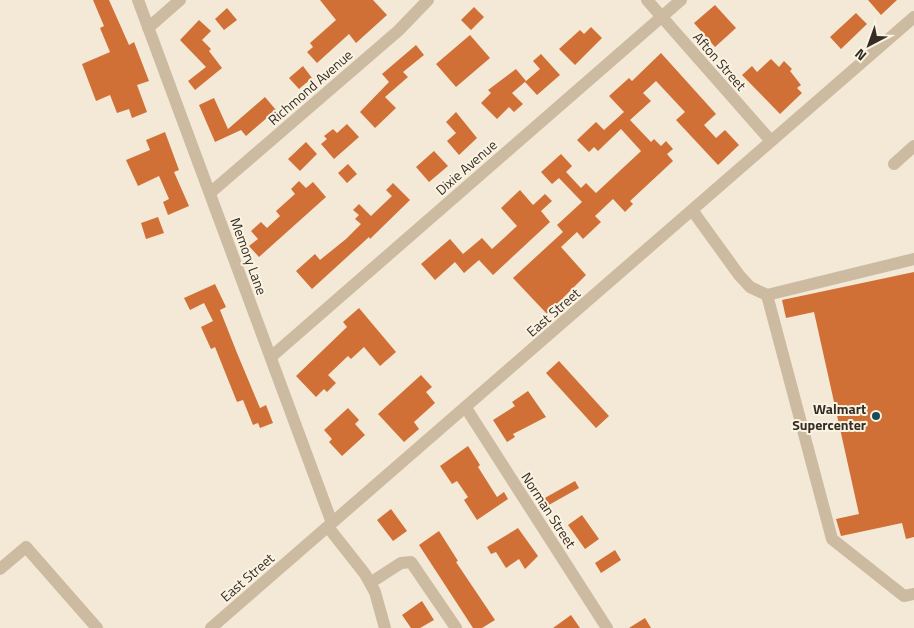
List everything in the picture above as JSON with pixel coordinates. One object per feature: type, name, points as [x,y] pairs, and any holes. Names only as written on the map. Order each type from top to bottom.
[{"type":"street","name":"Memory Lane","points":[[138,0],[271,357],[330,525],[375,592],[385,628]]},
{"type":"street","points":[[148,28],[180,0]]},
{"type":"street","name":"Richmond Avenue","points":[[210,193],[398,31],[428,0]]},
{"type":"street","name":"Afton Street","points":[[647,0],[770,141]]},
{"type":"street","name":"Dixie Avenue","points":[[271,357],[681,0]]},
{"type":"street","name":"East Street","points":[[211,628],[914,17]]},
{"type":"street","points":[[894,164],[914,146]]},
{"type":"street","points":[[692,210],[739,275],[750,287],[767,295],[914,259]]},
{"type":"street","points":[[767,295],[832,539],[904,596],[914,594]]},
{"type":"street","name":"Norman Street","points":[[466,408],[607,628]]},
{"type":"street","points":[[0,569],[26,547],[97,628]]},
{"type":"street","points":[[370,583],[401,563],[411,562],[456,628]]},
{"type":"building","points":[[93,0],[109,0],[129,45],[134,42],[149,81],[137,85],[147,112],[132,118],[129,109],[117,113],[110,95],[96,101],[82,64],[110,52],[100,28],[104,26]]},
{"type":"building","points":[[320,0],[373,0],[387,15],[356,43],[349,34],[317,63],[307,52],[313,47],[310,43],[336,20]]},
{"type":"building","points":[[868,0],[897,0],[881,15]]},
{"type":"building","points":[[715,5],[736,28],[715,47],[694,23]]},
{"type":"building","points":[[474,7],[484,17],[471,30],[461,20]]},
{"type":"building","points":[[227,8],[237,20],[224,30],[215,19]]},
{"type":"building","points":[[856,13],[867,24],[841,49],[830,37]]},
{"type":"building","points":[[199,20],[211,31],[202,40],[211,49],[209,51],[222,68],[195,90],[188,81],[206,67],[180,40]]},
{"type":"building","points":[[591,27],[602,38],[575,65],[559,49],[580,30],[584,34]]},
{"type":"building","points":[[470,35],[490,58],[456,87],[436,64]]},
{"type":"building","points":[[416,45],[424,55],[403,72],[408,77],[385,97],[396,108],[375,128],[360,112],[389,82],[382,74]]},
{"type":"building","points":[[661,53],[716,114],[704,125],[716,138],[725,130],[739,145],[718,165],[676,120],[685,112],[656,81],[643,93],[651,101],[630,120],[651,142],[654,139],[661,146],[666,141],[673,149],[667,154],[673,161],[630,201],[633,204],[625,212],[613,199],[595,216],[601,222],[583,239],[577,232],[561,247],[586,275],[547,314],[513,278],[563,232],[557,225],[582,202],[559,178],[552,184],[541,172],[561,154],[572,166],[566,172],[581,188],[586,183],[596,193],[639,153],[641,151],[621,129],[598,151],[594,147],[589,152],[577,140],[596,122],[604,130],[624,112],[609,96],[629,78],[632,81]]},
{"type":"building","points":[[541,54],[560,75],[537,95],[525,82],[540,69],[533,61]]},
{"type":"building","points":[[771,59],[779,67],[784,61],[792,69],[790,71],[801,85],[797,88],[802,93],[780,114],[742,75],[752,66],[757,72]]},
{"type":"building","points":[[303,66],[312,78],[299,89],[289,78]]},
{"type":"building","points":[[516,69],[526,81],[512,93],[523,104],[514,112],[509,107],[497,119],[481,103],[491,93],[488,90]]},
{"type":"building","points":[[265,97],[276,110],[246,136],[241,130],[215,142],[199,105],[214,98],[228,129]]},
{"type":"building","points":[[456,112],[477,138],[459,155],[447,141],[456,133],[446,122]]},
{"type":"building","points":[[347,124],[359,137],[334,159],[321,144],[327,139],[324,136],[333,129],[337,133]]},
{"type":"building","points":[[165,132],[179,170],[174,172],[189,206],[168,215],[163,202],[169,199],[159,176],[138,186],[126,160],[150,150],[146,140]]},
{"type":"building","points":[[306,142],[317,154],[300,171],[288,159]]},
{"type":"building","points":[[434,151],[448,166],[429,182],[416,167]]},
{"type":"building","points":[[348,164],[357,174],[347,183],[338,173]]},
{"type":"building","points":[[299,181],[306,188],[313,182],[326,197],[259,257],[249,246],[258,239],[251,231],[261,222],[267,228],[280,216],[276,211],[295,194],[291,189]]},
{"type":"building","points":[[393,183],[410,200],[370,239],[369,237],[312,289],[296,271],[315,254],[320,260],[346,239],[361,224],[355,219],[359,215],[353,210],[359,204],[371,216],[392,196],[386,190]]},
{"type":"building","points":[[520,190],[533,205],[545,194],[552,201],[541,211],[550,222],[493,275],[479,260],[464,273],[455,262],[435,280],[421,264],[450,239],[463,254],[482,238],[492,249],[517,226],[501,208]]},
{"type":"building","points":[[158,217],[164,233],[146,239],[141,223]]},
{"type":"building","name":"Walmart Supercenter","points":[[914,272],[914,537],[906,539],[902,523],[841,536],[836,519],[859,514],[814,312],[786,318],[782,300]]},
{"type":"building","points":[[215,284],[226,307],[220,310],[237,353],[260,408],[266,405],[273,423],[260,428],[258,423],[253,425],[243,400],[237,402],[215,347],[211,349],[201,327],[213,321],[204,303],[190,310],[184,298]]},
{"type":"building","points":[[359,308],[396,352],[380,366],[364,347],[351,359],[348,356],[328,375],[336,383],[327,392],[324,389],[316,397],[296,376],[347,327],[343,322]]},
{"type":"building","points":[[559,361],[609,416],[596,428],[546,373]]},
{"type":"building","points":[[421,375],[432,387],[426,392],[435,403],[414,422],[419,429],[404,442],[378,414]]},
{"type":"building","points":[[528,391],[546,417],[513,434],[515,437],[507,442],[493,420],[515,406],[512,402]]},
{"type":"building","points":[[348,408],[359,420],[355,424],[365,435],[342,456],[329,442],[332,439],[324,430]]},
{"type":"building","points":[[468,446],[480,465],[478,467],[497,497],[504,492],[508,499],[477,520],[464,500],[468,497],[457,481],[452,484],[440,466]]},
{"type":"building","points":[[575,481],[579,488],[547,506],[543,499]]},
{"type":"building","points":[[391,509],[407,531],[393,541],[377,520]]},
{"type":"building","points":[[582,515],[599,539],[585,549],[568,525]]},
{"type":"building","points":[[518,528],[538,556],[525,569],[519,559],[506,568],[496,552],[491,554],[487,547]]},
{"type":"building","points":[[439,531],[458,561],[456,562],[495,620],[482,628],[473,628],[419,545]]},
{"type":"building","points":[[615,550],[621,560],[601,573],[595,563]]},
{"type":"building","points":[[422,601],[434,620],[420,628],[411,628],[402,615]]},
{"type":"building","points":[[571,615],[580,628],[553,628]]},
{"type":"building","points":[[645,618],[651,628],[629,628]]},
{"type":"place","name":"Walmart Supercenter","points":[[876,416]]}]
